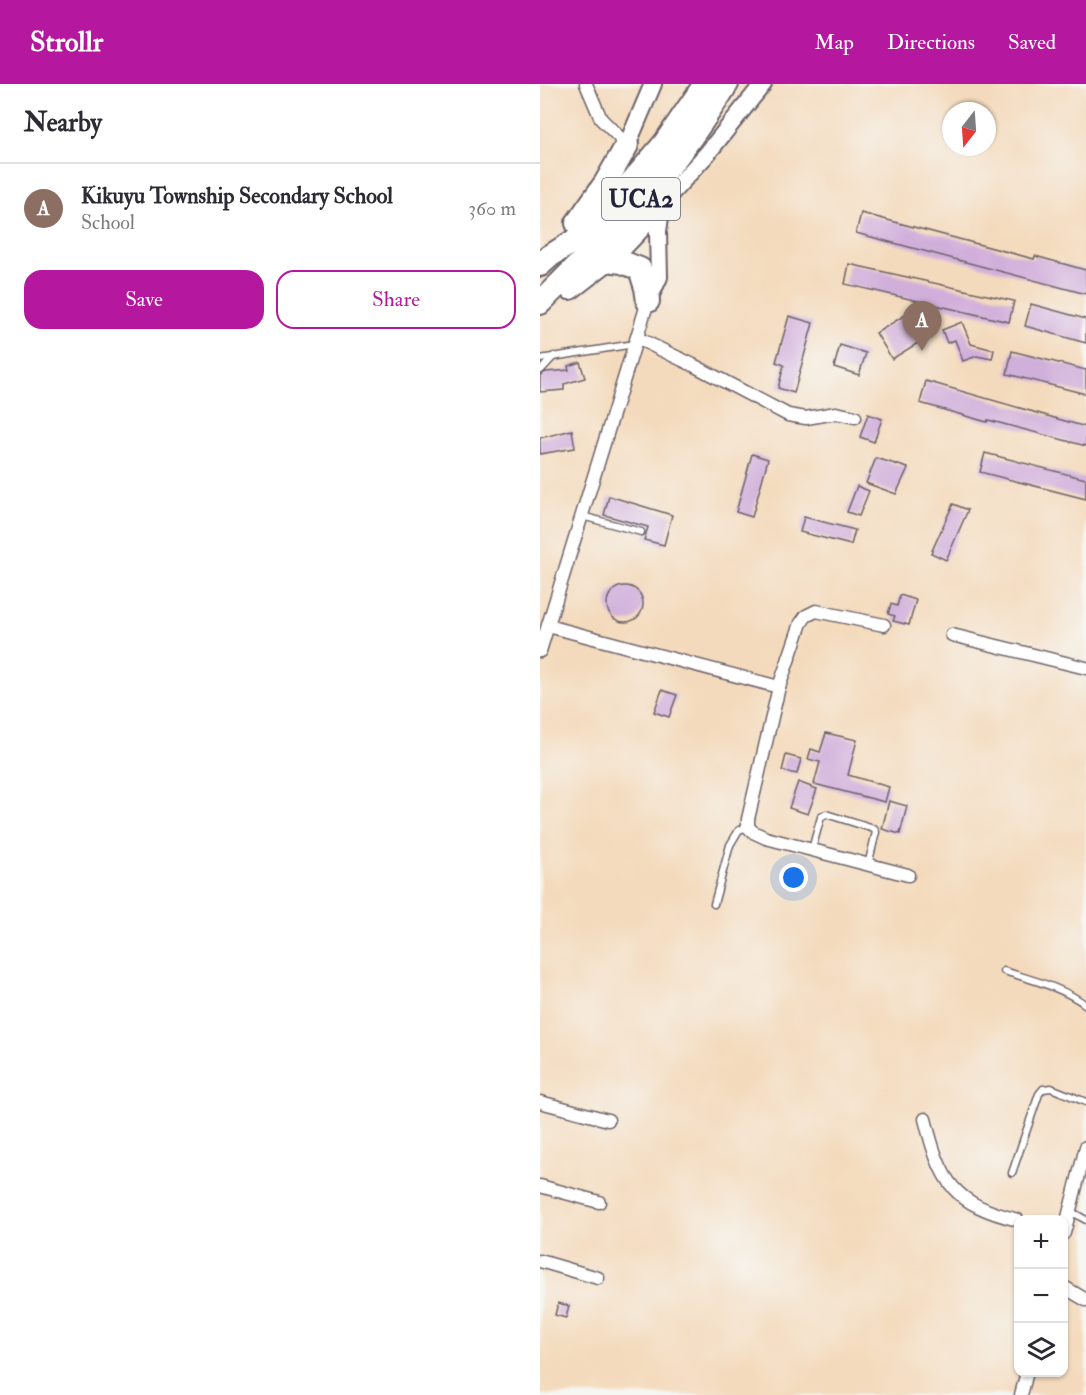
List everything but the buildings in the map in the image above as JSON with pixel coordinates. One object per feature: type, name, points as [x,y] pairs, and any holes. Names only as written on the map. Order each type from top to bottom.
[{"type":"highway","name":"UCA2","points":[[545,261],[574,242],[629,185],[664,144],[705,84]]},
{"type":"highway","name":"UCA2","points":[[540,303],[638,203],[693,136],[727,84]]},
{"type":"highway","points":[[545,261],[606,182],[627,145]]},
{"type":"highway","points":[[540,310],[607,260],[662,203]]},
{"type":"highway","points":[[607,260],[622,262],[640,269],[648,302]]},
{"type":"street","points":[[586,84],[601,119],[627,145],[653,84]]},
{"type":"street","name":"UCA2","points":[[662,203],[706,154],[763,84]]},
{"type":"street","points":[[540,651],[648,302],[659,277],[658,231],[662,203]]},
{"type":"street","points":[[636,341],[693,365],[788,415],[806,418],[836,413],[855,417]]},
{"type":"street","points":[[884,625],[824,611],[811,613],[801,623],[778,687],[748,827],[766,838],[908,875]]},
{"type":"street","points":[[548,626],[778,687]]},
{"type":"street","points":[[952,635],[1086,668]]},
{"type":"street","points":[[540,1102],[608,1120]]},
{"type":"street","points":[[925,1119],[940,1164],[956,1193],[969,1202],[1014,1219]]},
{"type":"street","points":[[1068,1215],[1086,1147]]},
{"type":"street","points":[[540,1186],[599,1202]]},
{"type":"street","points":[[540,1262],[598,1278]]},
{"type":"street","points":[[1068,1289],[1086,1300]]},
{"type":"street","points":[[1020,1395],[1025,1377]]},
{"type":"lane","points":[[540,359],[636,341]]},
{"type":"lane","points":[[541,370],[555,355]]},
{"type":"lane","points":[[582,516],[641,532]]},
{"type":"lane","points":[[811,850],[821,817],[826,814],[874,829],[876,832],[868,865]]},
{"type":"lane","points":[[714,904],[730,845],[739,830],[748,827]]},
{"type":"lane","points":[[1004,971],[1055,988],[1086,1005]]},
{"type":"lane","points":[[1012,1173],[1039,1094],[1043,1089],[1051,1088],[1086,1102]]},
{"type":"lane","points":[[1069,1211],[1086,1220]]},
{"type":"place","name":"Kikuyu Township Secondary School","points":[[922,351]]}]
